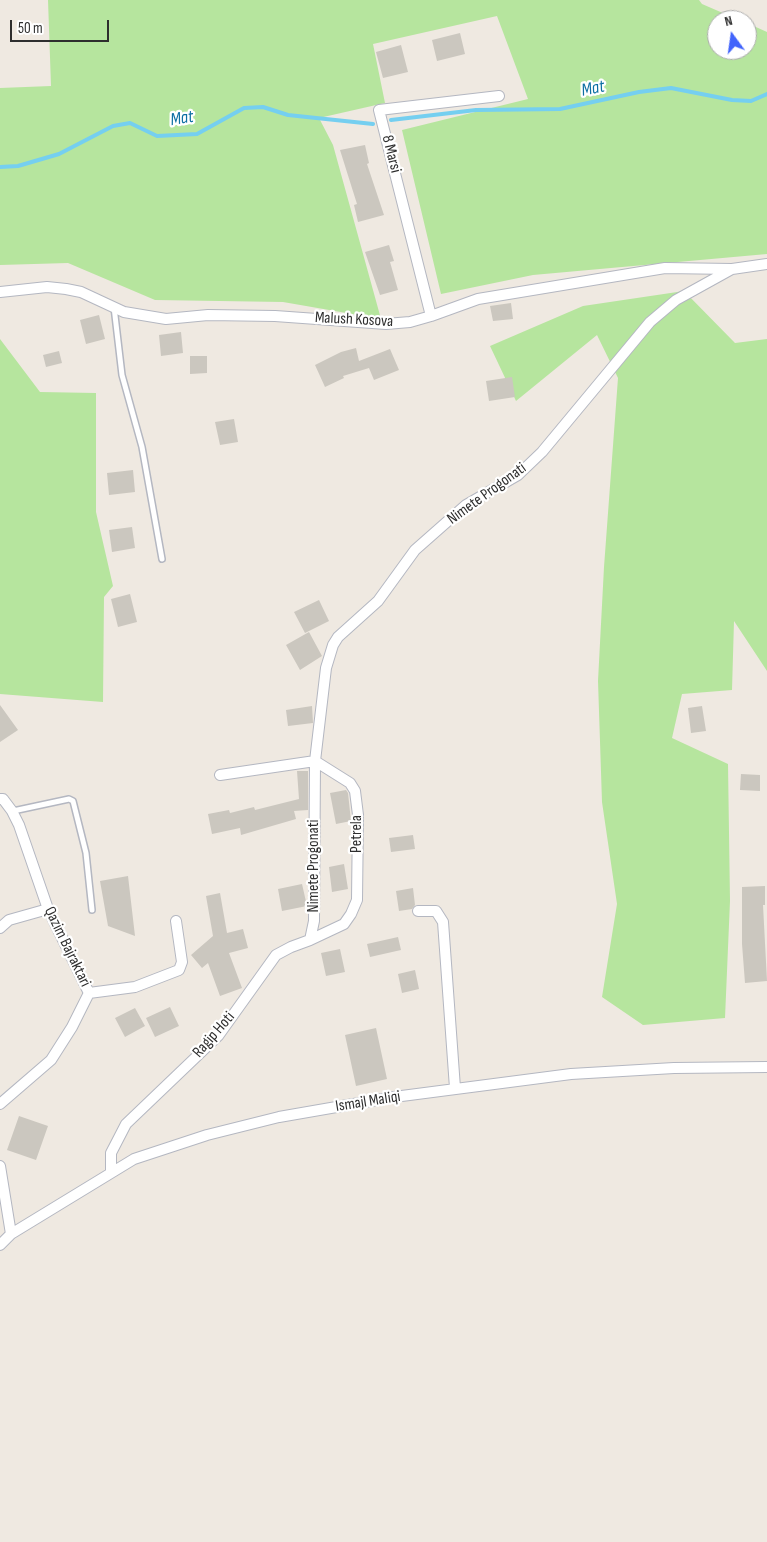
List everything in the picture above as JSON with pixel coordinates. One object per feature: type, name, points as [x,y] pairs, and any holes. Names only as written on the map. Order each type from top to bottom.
[{"type":"street","name":"8 Marsi","points":[[431,316],[379,110],[499,96]]},
{"type":"street","name":"Malush Kosova","points":[[0,292],[47,287],[66,289],[81,292],[137,316],[166,319],[208,314],[275,316],[386,324],[410,322],[478,299],[665,268],[732,269],[767,264]]},
{"type":"street","name":"Nimete Progonati","points":[[310,940],[314,922],[313,832],[316,761],[326,668],[338,637],[378,601],[415,550],[466,505],[518,475],[542,452],[650,322],[676,300],[732,269]]},
{"type":"street","points":[[220,775],[316,761]]},
{"type":"street","name":"Petrela","points":[[316,761],[350,783],[355,791],[358,814],[357,900],[352,914],[344,924]]},
{"type":"street","name":"Qazim Bajraktari","points":[[0,1104],[51,1060],[72,1027],[89,993],[48,908],[12,812],[1,798]]},
{"type":"street","points":[[0,928],[9,920],[48,908]]},
{"type":"street","points":[[418,911],[436,911],[443,922],[455,1088]]},
{"type":"street","points":[[89,993],[135,987],[179,970],[182,962],[176,921]]},
{"type":"street","name":"Ragip Hoti","points":[[111,1172],[111,1153],[126,1124],[218,1036],[276,955],[344,924]]},
{"type":"street","name":"Ismajl Maliqi","points":[[0,1245],[11,1234],[111,1172],[134,1160],[207,1135],[278,1117],[455,1088],[571,1074],[674,1068],[767,1067]]},
{"type":"street","points":[[0,1166],[11,1234]]},
{"type":"lane","points":[[114,307],[122,374],[142,447],[162,559]]},
{"type":"lane","points":[[12,812],[70,799],[73,800],[86,853],[92,910]]},
{"type":"green space","points":[[48,0],[699,0],[702,4],[716,10],[707,10],[707,60],[757,60],[757,28],[767,32],[767,254],[533,275],[441,294],[402,130],[528,99],[497,16],[373,44],[385,103],[319,118],[333,145],[381,319],[283,302],[155,300],[68,263],[0,265],[0,88],[51,86]]},
{"type":"green space","points":[[684,291],[735,343],[767,339],[767,671],[734,621],[732,690],[682,694],[672,738],[728,764],[730,901],[725,1018],[643,1025],[602,997],[617,904],[602,802],[598,681],[604,567],[618,378],[597,335],[516,401],[490,346],[583,306]]},
{"type":"green space","points":[[0,339],[40,392],[96,393],[96,512],[113,586],[104,597],[103,702],[0,694]]},
{"type":"building","points":[[460,33],[465,54],[437,61],[432,40]]},
{"type":"building","points":[[401,45],[408,72],[383,78],[376,52]]},
{"type":"building","points":[[365,145],[369,163],[367,164],[384,215],[358,222],[354,205],[357,204],[340,150]]},
{"type":"building","points":[[389,245],[394,261],[390,262],[398,290],[380,295],[365,252]]},
{"type":"building","points":[[511,303],[513,319],[493,321],[490,306]]},
{"type":"building","points":[[99,315],[105,339],[86,344],[80,320]]},
{"type":"building","points":[[181,332],[183,353],[161,356],[159,335]]},
{"type":"building","points":[[356,348],[359,361],[390,349],[399,370],[374,380],[369,368],[343,376],[344,378],[325,387],[315,365],[341,352]]},
{"type":"building","points":[[59,351],[62,363],[46,367],[43,355]]},
{"type":"building","points":[[190,356],[207,356],[207,373],[190,374]]},
{"type":"building","points":[[512,377],[515,397],[489,401],[486,381]]},
{"type":"building","points":[[234,419],[238,442],[220,445],[215,422]]},
{"type":"building","points":[[133,470],[135,492],[109,495],[107,473]]},
{"type":"building","points":[[132,527],[135,548],[112,552],[109,530]]},
{"type":"building","points":[[130,594],[137,622],[118,627],[111,599]]},
{"type":"building","points":[[319,600],[329,621],[305,633],[294,612]]},
{"type":"building","points":[[309,632],[322,656],[300,670],[286,645]]},
{"type":"building","points":[[0,705],[18,730],[0,742]]},
{"type":"building","points":[[312,706],[313,723],[288,726],[286,710]]},
{"type":"building","points":[[702,706],[706,731],[691,733],[688,708]]},
{"type":"building","points":[[297,771],[308,771],[308,810],[294,811],[296,819],[241,835],[240,828],[212,834],[208,814],[229,810],[230,813],[254,807],[255,810],[299,799]]},
{"type":"building","points":[[741,774],[760,775],[760,791],[740,790]]},
{"type":"building","points":[[346,790],[351,821],[336,824],[330,793]]},
{"type":"building","points":[[413,835],[415,849],[391,852],[389,838]]},
{"type":"building","points":[[344,864],[348,889],[332,892],[329,867]]},
{"type":"building","points":[[128,876],[135,936],[108,926],[100,881]]},
{"type":"building","points":[[302,884],[307,906],[282,911],[278,889]]},
{"type":"building","points":[[765,886],[765,905],[763,905],[767,981],[745,983],[742,944],[742,887]]},
{"type":"building","points":[[413,888],[415,905],[412,909],[399,911],[396,891]]},
{"type":"building","points":[[220,893],[227,933],[243,929],[248,948],[229,953],[242,988],[220,996],[208,963],[202,968],[191,955],[213,936],[206,896]]},
{"type":"building","points":[[398,937],[401,950],[370,957],[367,944]]},
{"type":"building","points":[[340,949],[345,972],[326,976],[321,953]]},
{"type":"building","points":[[415,970],[419,989],[402,993],[398,974]]},
{"type":"building","points":[[170,1007],[179,1026],[155,1037],[146,1018]]},
{"type":"building","points":[[135,1008],[145,1026],[125,1037],[115,1018]]},
{"type":"building","points":[[376,1028],[387,1079],[356,1086],[345,1035]]},
{"type":"building","points":[[19,1116],[48,1126],[36,1160],[7,1150]]},
{"type":"waterway","name":"Mat","points":[[391,120],[476,110],[560,109],[639,92],[671,88],[732,100],[751,101],[767,94]]},
{"type":"waterway","name":"Mat","points":[[0,167],[18,166],[59,154],[113,126],[130,123],[157,136],[197,134],[244,108],[263,107],[288,115],[373,124]]}]
